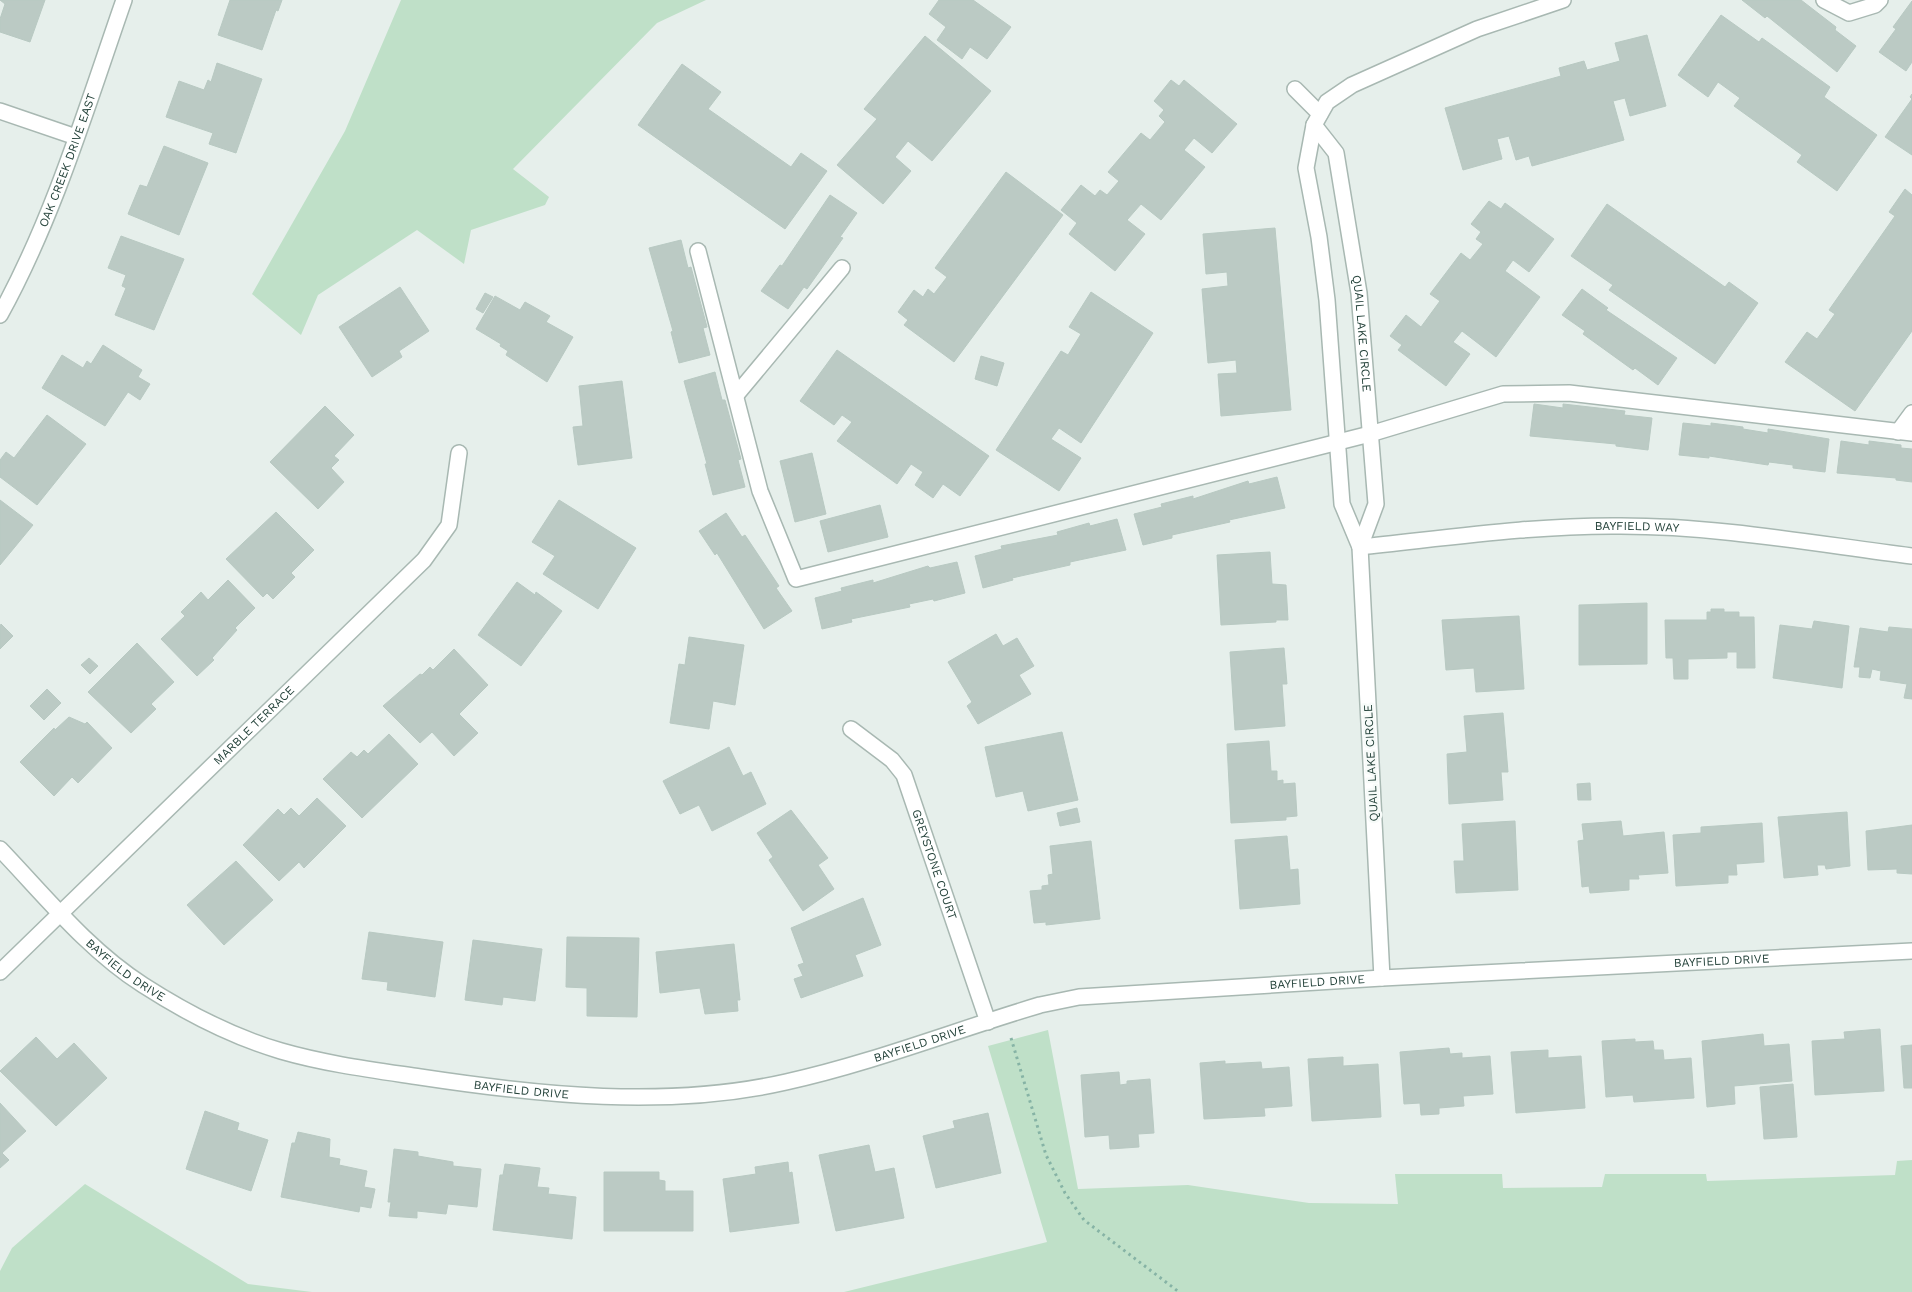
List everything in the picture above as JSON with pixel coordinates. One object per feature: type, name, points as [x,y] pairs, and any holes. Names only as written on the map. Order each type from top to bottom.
[{"type":"street","name":"OAK CREEK DRIVE EAST","points":[[0,315],[25,270],[76,137],[124,0]]},
{"type":"street","points":[[1295,89],[1317,120],[1327,102],[1352,84],[1477,29],[1563,0]]},
{"type":"street","points":[[1824,0],[1849,13],[1875,5],[1880,0]]},
{"type":"street","points":[[0,111],[76,137]]},
{"type":"street","name":"QUAIL LAKE CIRCLE","points":[[1317,120],[1336,153],[1359,293],[1376,504],[1360,547]]},
{"type":"street","name":"QUAIL LAKE CIRCLE","points":[[1317,120],[1306,168],[1319,237],[1326,291],[1342,504],[1360,547],[1382,978]]},
{"type":"street","points":[[698,251],[737,394],[760,491],[796,579],[1370,434],[1503,394],[1570,393],[1905,433],[1912,413]]},
{"type":"street","points":[[737,394],[842,268]]},
{"type":"street","name":"MARBLE TERRACE","points":[[0,972],[424,560],[449,525],[459,453]]},
{"type":"street","name":"BAYFIELD WAY","points":[[1360,547],[1537,528],[1622,526],[1738,534],[1912,556]]},
{"type":"street","name":"GREYSTONE COURT","points":[[851,729],[892,760],[904,775],[988,1022]]},
{"type":"street","name":"BAYFIELD DRIVE","points":[[0,849],[102,954],[141,984],[187,1011],[235,1033],[278,1050],[330,1063],[484,1086],[565,1094],[641,1096],[702,1094],[784,1083],[1004,1016],[1079,998],[1382,978],[1912,951]]},
{"type":"path","points":[[1004,1016],[1046,1155],[1065,1193],[1084,1220],[1179,1292]]},
{"type":"green space","points":[[401,0],[706,0],[657,23],[513,169],[549,197],[545,205],[471,230],[464,264],[417,230],[318,295],[301,335],[252,294],[345,131]]},
{"type":"green space","points":[[1048,1030],[1078,1189],[1188,1185],[1309,1203],[1398,1204],[1395,1174],[1502,1174],[1503,1188],[1602,1187],[1605,1174],[1706,1174],[1707,1181],[1895,1175],[1897,1161],[1912,1160],[1912,1292],[844,1292],[1047,1242],[988,1046]]},
{"type":"green space","points":[[85,1184],[248,1284],[312,1292],[0,1292],[0,1271],[12,1248]]},
{"type":"building","points":[[0,0],[45,0],[30,42],[0,32],[0,19],[5,4]]},
{"type":"building","points":[[230,0],[282,0],[278,11],[276,10],[262,50],[218,35]]},
{"type":"building","points":[[939,0],[973,0],[1011,27],[987,59],[970,47],[962,59],[937,40],[946,27],[929,14]]},
{"type":"building","points":[[1742,0],[1801,0],[1836,27],[1835,30],[1856,46],[1837,72],[1767,16],[1765,18]]},
{"type":"building","points":[[1912,1],[1912,62],[1906,71],[1879,52],[1896,29],[1893,27]]},
{"type":"building","points":[[1721,15],[1759,42],[1762,38],[1830,87],[1824,97],[1877,135],[1837,191],[1797,162],[1802,155],[1734,106],[1740,98],[1718,82],[1708,97],[1678,75]]},
{"type":"building","points":[[1647,35],[1666,106],[1630,116],[1625,98],[1613,101],[1624,140],[1532,166],[1529,156],[1516,160],[1509,136],[1497,139],[1502,159],[1463,170],[1445,108],[1561,76],[1559,68],[1584,61],[1587,70],[1620,61],[1615,43]]},
{"type":"building","points":[[925,36],[991,91],[932,161],[908,141],[895,157],[911,171],[883,204],[837,165],[877,119],[864,109]]},
{"type":"building","points":[[217,63],[262,79],[236,153],[209,144],[213,133],[166,117],[179,81],[204,90],[208,80],[211,82]]},
{"type":"building","points":[[682,64],[721,92],[708,109],[791,167],[801,153],[827,171],[785,229],[638,125]]},
{"type":"building","points":[[1171,80],[1179,86],[1184,80],[1237,124],[1212,153],[1194,138],[1184,150],[1205,167],[1161,220],[1141,204],[1127,220],[1145,234],[1115,271],[1069,234],[1077,223],[1061,210],[1081,185],[1095,196],[1100,190],[1107,195],[1119,181],[1108,172],[1141,133],[1150,140],[1165,122],[1159,116],[1164,110],[1154,101]]},
{"type":"building","points":[[1912,99],[1912,155],[1885,137]]},
{"type":"building","points":[[164,146],[208,163],[179,235],[128,214],[140,185],[147,187]]},
{"type":"building","points":[[1006,172],[1063,215],[954,362],[904,325],[908,320],[898,312],[914,290],[923,297],[928,289],[934,294],[947,277],[935,268]]},
{"type":"building","points":[[1905,189],[1912,195],[1912,331],[1855,411],[1785,362],[1807,332],[1817,339],[1835,314],[1829,310],[1895,216],[1889,212]]},
{"type":"building","points":[[830,195],[857,213],[840,237],[843,238],[807,289],[804,287],[788,309],[761,291],[780,265],[782,266]]},
{"type":"building","points":[[1489,201],[1501,209],[1505,203],[1554,239],[1529,272],[1513,260],[1505,271],[1540,297],[1496,357],[1462,331],[1453,342],[1470,354],[1446,386],[1398,350],[1402,345],[1390,336],[1406,315],[1421,327],[1440,301],[1430,294],[1461,253],[1470,260],[1483,244],[1476,239],[1481,232],[1471,224]]},
{"type":"building","points":[[1607,204],[1725,287],[1729,282],[1758,303],[1715,364],[1609,290],[1613,285],[1571,256]]},
{"type":"building","points":[[1275,228],[1291,410],[1221,416],[1218,374],[1237,373],[1236,360],[1208,363],[1202,289],[1228,286],[1227,272],[1206,274],[1203,234]]},
{"type":"building","points":[[121,236],[184,259],[154,330],[115,315],[126,288],[122,286],[126,275],[108,268]]},
{"type":"building","points":[[681,240],[688,268],[691,267],[707,327],[703,328],[710,355],[679,363],[671,332],[673,331],[649,248]]},
{"type":"building","points":[[400,287],[429,331],[399,351],[402,357],[372,377],[339,327]]},
{"type":"building","points":[[1582,289],[1608,308],[1606,310],[1677,358],[1658,385],[1635,368],[1633,370],[1583,334],[1585,331],[1562,315]]},
{"type":"building","points":[[1091,292],[1153,333],[1081,443],[1059,428],[1051,439],[1081,458],[1059,491],[996,450],[1061,351],[1068,355],[1081,334],[1069,327]]},
{"type":"building","points":[[485,293],[493,297],[483,313],[476,309]]},
{"type":"building","points":[[495,296],[520,310],[525,302],[550,316],[546,322],[573,337],[547,382],[506,355],[508,351],[500,346],[501,344],[476,329]]},
{"type":"building","points":[[103,345],[142,370],[138,377],[150,384],[140,400],[128,392],[105,426],[42,388],[62,355],[83,368],[87,361],[91,364]]},
{"type":"building","points":[[837,350],[989,456],[960,496],[943,484],[933,498],[915,485],[923,472],[911,464],[897,484],[837,441],[852,422],[842,415],[834,425],[800,401]]},
{"type":"building","points":[[981,356],[1004,363],[997,386],[975,379]]},
{"type":"building","points":[[715,372],[722,400],[725,400],[741,459],[738,460],[745,487],[713,495],[705,464],[707,464],[684,381]]},
{"type":"building","points":[[622,381],[632,458],[578,465],[573,427],[583,426],[579,386]]},
{"type":"building","points":[[1534,404],[1563,408],[1563,404],[1625,411],[1624,415],[1652,418],[1648,450],[1616,446],[1616,444],[1530,436]]},
{"type":"building","points":[[325,406],[354,435],[334,456],[339,460],[331,468],[344,482],[318,509],[270,462]]},
{"type":"building","points":[[47,415],[86,444],[37,505],[0,477],[0,460],[6,452],[14,458]]},
{"type":"building","points":[[1683,423],[1711,426],[1711,423],[1743,427],[1743,429],[1768,433],[1768,429],[1829,439],[1825,472],[1793,468],[1793,465],[1769,462],[1768,465],[1709,456],[1709,458],[1679,455]]},
{"type":"building","points":[[1841,441],[1869,445],[1869,441],[1901,445],[1901,448],[1912,449],[1912,482],[1896,480],[1896,478],[1837,473]]},
{"type":"building","points":[[812,453],[826,514],[795,522],[780,461]]},
{"type":"building","points":[[1277,477],[1285,508],[1229,520],[1230,522],[1172,535],[1172,538],[1143,545],[1134,514],[1162,507],[1161,504],[1193,496],[1193,499],[1248,481],[1249,484]]},
{"type":"building","points":[[0,500],[33,525],[0,565]]},
{"type":"building","points":[[559,500],[636,548],[598,609],[543,574],[555,556],[532,542]]},
{"type":"building","points":[[880,505],[888,537],[828,552],[820,521]]},
{"type":"building","points":[[276,512],[314,550],[291,573],[295,577],[273,599],[267,593],[263,597],[226,559]]},
{"type":"building","points":[[726,513],[742,537],[745,535],[779,586],[776,588],[792,611],[764,629],[717,553],[715,555],[699,531]]},
{"type":"building","points":[[1117,519],[1126,550],[1070,562],[1070,565],[1012,578],[1013,580],[983,588],[975,556],[1002,549],[1001,546],[1058,535],[1057,532],[1089,523],[1090,526]]},
{"type":"building","points":[[1270,552],[1272,584],[1286,585],[1288,620],[1221,625],[1217,555]]},
{"type":"building","points":[[957,562],[965,593],[934,601],[933,599],[909,604],[910,607],[851,619],[852,622],[822,629],[815,598],[842,591],[841,588],[873,580],[873,583],[928,566],[930,568]]},
{"type":"building","points":[[228,580],[255,608],[235,628],[237,630],[212,658],[214,660],[197,676],[161,639],[185,616],[181,612],[201,592],[208,600]]},
{"type":"building","points":[[517,582],[535,595],[536,592],[562,611],[521,666],[478,635]]},
{"type":"building","points":[[1647,603],[1647,664],[1579,665],[1579,605]]},
{"type":"building","points":[[1711,609],[1724,609],[1724,612],[1739,612],[1739,617],[1754,617],[1755,668],[1737,668],[1737,652],[1727,652],[1727,658],[1688,659],[1688,679],[1674,679],[1673,658],[1666,658],[1665,620],[1707,620],[1707,612],[1711,612]]},
{"type":"building","points":[[1519,616],[1524,689],[1476,692],[1474,668],[1446,670],[1442,620]]},
{"type":"building","points":[[1814,621],[1849,626],[1842,688],[1773,678],[1780,625],[1812,629]]},
{"type":"building","points":[[1,624],[13,636],[0,649],[0,626]]},
{"type":"building","points":[[1889,627],[1912,629],[1912,699],[1904,698],[1907,684],[1880,680],[1881,671],[1872,669],[1870,678],[1859,677],[1860,667],[1854,667],[1860,628],[1888,632]]},
{"type":"building","points":[[996,634],[1003,646],[1017,638],[1034,666],[1019,675],[1031,694],[978,724],[967,706],[972,702],[948,662]]},
{"type":"building","points":[[689,637],[744,645],[735,705],[713,701],[709,729],[670,723],[679,664],[685,665]]},
{"type":"building","points":[[137,643],[174,682],[151,704],[156,709],[131,733],[88,692]]},
{"type":"building","points":[[1284,648],[1287,684],[1282,684],[1285,726],[1235,730],[1230,652]]},
{"type":"building","points":[[454,649],[488,685],[459,714],[478,733],[454,756],[432,732],[420,743],[383,706],[420,674],[422,675],[430,667],[433,670]]},
{"type":"building","points":[[89,658],[98,666],[90,674],[81,665]]},
{"type":"building","points":[[47,689],[61,703],[44,720],[30,706]]},
{"type":"building","points":[[1503,713],[1508,772],[1501,772],[1503,800],[1449,804],[1447,754],[1467,752],[1464,716]]},
{"type":"building","points":[[69,717],[85,724],[87,722],[112,748],[78,783],[72,777],[54,796],[20,762],[54,728],[55,730]]},
{"type":"building","points":[[1062,732],[1078,800],[1028,811],[1023,791],[996,797],[985,747]]},
{"type":"building","points":[[389,734],[418,764],[362,818],[323,779],[351,752],[357,757],[364,750],[368,754]]},
{"type":"building","points":[[1269,741],[1271,771],[1277,771],[1277,781],[1283,780],[1283,784],[1295,783],[1297,816],[1286,817],[1286,820],[1231,823],[1227,744]]},
{"type":"building","points":[[729,747],[743,776],[751,772],[766,804],[712,831],[699,805],[680,814],[663,781]]},
{"type":"building","points":[[1590,783],[1591,800],[1578,800],[1577,784]]},
{"type":"building","points":[[317,798],[346,826],[304,868],[299,862],[279,881],[243,845],[278,809],[284,815],[291,808],[299,816]]},
{"type":"building","points":[[1077,808],[1080,822],[1060,826],[1057,813]]},
{"type":"building","points":[[791,810],[828,858],[818,865],[834,889],[803,911],[769,860],[773,857],[757,833]]},
{"type":"building","points":[[1847,812],[1850,866],[1826,869],[1825,865],[1817,865],[1818,875],[1784,878],[1778,817]]},
{"type":"building","points":[[1515,821],[1518,890],[1456,893],[1454,861],[1464,861],[1462,824]]},
{"type":"building","points":[[1621,821],[1623,836],[1664,832],[1668,873],[1638,875],[1639,879],[1629,879],[1629,890],[1590,893],[1589,886],[1582,887],[1578,841],[1584,840],[1582,824]]},
{"type":"building","points":[[1762,823],[1764,862],[1736,864],[1737,875],[1728,875],[1728,883],[1676,886],[1673,835],[1701,833],[1701,827]]},
{"type":"building","points":[[1912,825],[1912,874],[1897,873],[1897,869],[1868,870],[1866,831]]},
{"type":"building","points":[[1287,836],[1290,870],[1298,869],[1300,904],[1240,909],[1235,840]]},
{"type":"building","points":[[1091,841],[1100,919],[1046,925],[1046,922],[1034,923],[1030,891],[1042,890],[1042,886],[1049,885],[1048,875],[1053,874],[1050,846]]},
{"type":"building","points":[[236,861],[273,900],[224,945],[187,905]]},
{"type":"building","points":[[863,898],[881,945],[855,955],[863,976],[801,998],[794,979],[803,976],[798,965],[804,963],[791,928]]},
{"type":"building","points":[[369,932],[443,942],[435,997],[387,990],[388,982],[362,979]]},
{"type":"building","points":[[567,937],[639,938],[637,1017],[587,1016],[587,988],[566,987]]},
{"type":"building","points":[[473,940],[542,949],[535,1001],[503,997],[502,1005],[465,1000]]},
{"type":"building","points":[[734,944],[740,1000],[737,1000],[738,1011],[705,1014],[700,988],[660,993],[656,952]]},
{"type":"building","points":[[1880,1029],[1884,1091],[1815,1095],[1812,1041],[1845,1039],[1844,1032]]},
{"type":"building","points":[[1763,1034],[1764,1046],[1789,1044],[1792,1081],[1734,1086],[1735,1104],[1707,1107],[1702,1041]]},
{"type":"building","points":[[36,1037],[57,1059],[74,1043],[107,1078],[56,1126],[0,1071]]},
{"type":"building","points":[[1635,1039],[1635,1042],[1653,1041],[1654,1050],[1663,1050],[1664,1060],[1691,1058],[1694,1098],[1634,1102],[1633,1095],[1606,1097],[1602,1041]]},
{"type":"building","points":[[1912,1045],[1912,1088],[1904,1088],[1901,1046]]},
{"type":"building","points":[[1449,1048],[1450,1054],[1462,1053],[1462,1058],[1490,1056],[1493,1094],[1463,1096],[1464,1106],[1439,1108],[1439,1114],[1421,1115],[1420,1103],[1404,1104],[1400,1052]]},
{"type":"building","points":[[1548,1050],[1548,1058],[1581,1056],[1585,1108],[1516,1113],[1511,1052]]},
{"type":"building","points":[[1343,1057],[1343,1066],[1378,1064],[1381,1117],[1312,1121],[1308,1059]]},
{"type":"building","points":[[1225,1061],[1225,1064],[1261,1062],[1262,1069],[1289,1067],[1292,1106],[1264,1108],[1265,1116],[1204,1119],[1200,1063]]},
{"type":"building","points":[[1119,1072],[1120,1085],[1127,1084],[1127,1081],[1150,1079],[1154,1133],[1138,1134],[1139,1147],[1110,1149],[1109,1135],[1085,1137],[1081,1075]]},
{"type":"building","points":[[1793,1084],[1797,1137],[1764,1139],[1760,1087]]},
{"type":"building","points":[[0,1103],[26,1131],[2,1153],[9,1160],[0,1168]]},
{"type":"building","points":[[205,1111],[239,1123],[237,1130],[268,1140],[251,1191],[186,1169]]},
{"type":"building","points":[[988,1113],[1001,1173],[936,1188],[923,1136],[955,1128],[953,1121]]},
{"type":"building","points":[[298,1132],[330,1139],[329,1157],[340,1159],[339,1165],[367,1171],[364,1187],[375,1189],[371,1208],[360,1206],[359,1212],[281,1197],[292,1143],[295,1143]]},
{"type":"building","points":[[869,1145],[875,1172],[894,1168],[904,1218],[836,1231],[819,1155]]},
{"type":"building","points":[[394,1149],[418,1152],[418,1156],[453,1162],[453,1166],[481,1169],[477,1207],[448,1204],[446,1214],[417,1211],[417,1218],[389,1216],[391,1202],[388,1202]]},
{"type":"building","points":[[788,1162],[789,1173],[792,1172],[799,1223],[730,1232],[723,1179],[756,1174],[755,1167]]},
{"type":"building","points":[[505,1164],[540,1168],[537,1187],[549,1188],[548,1194],[576,1197],[572,1239],[493,1230],[500,1175],[503,1175]]},
{"type":"building","points":[[604,1172],[659,1172],[659,1180],[665,1181],[665,1191],[693,1191],[693,1231],[604,1231]]}]
